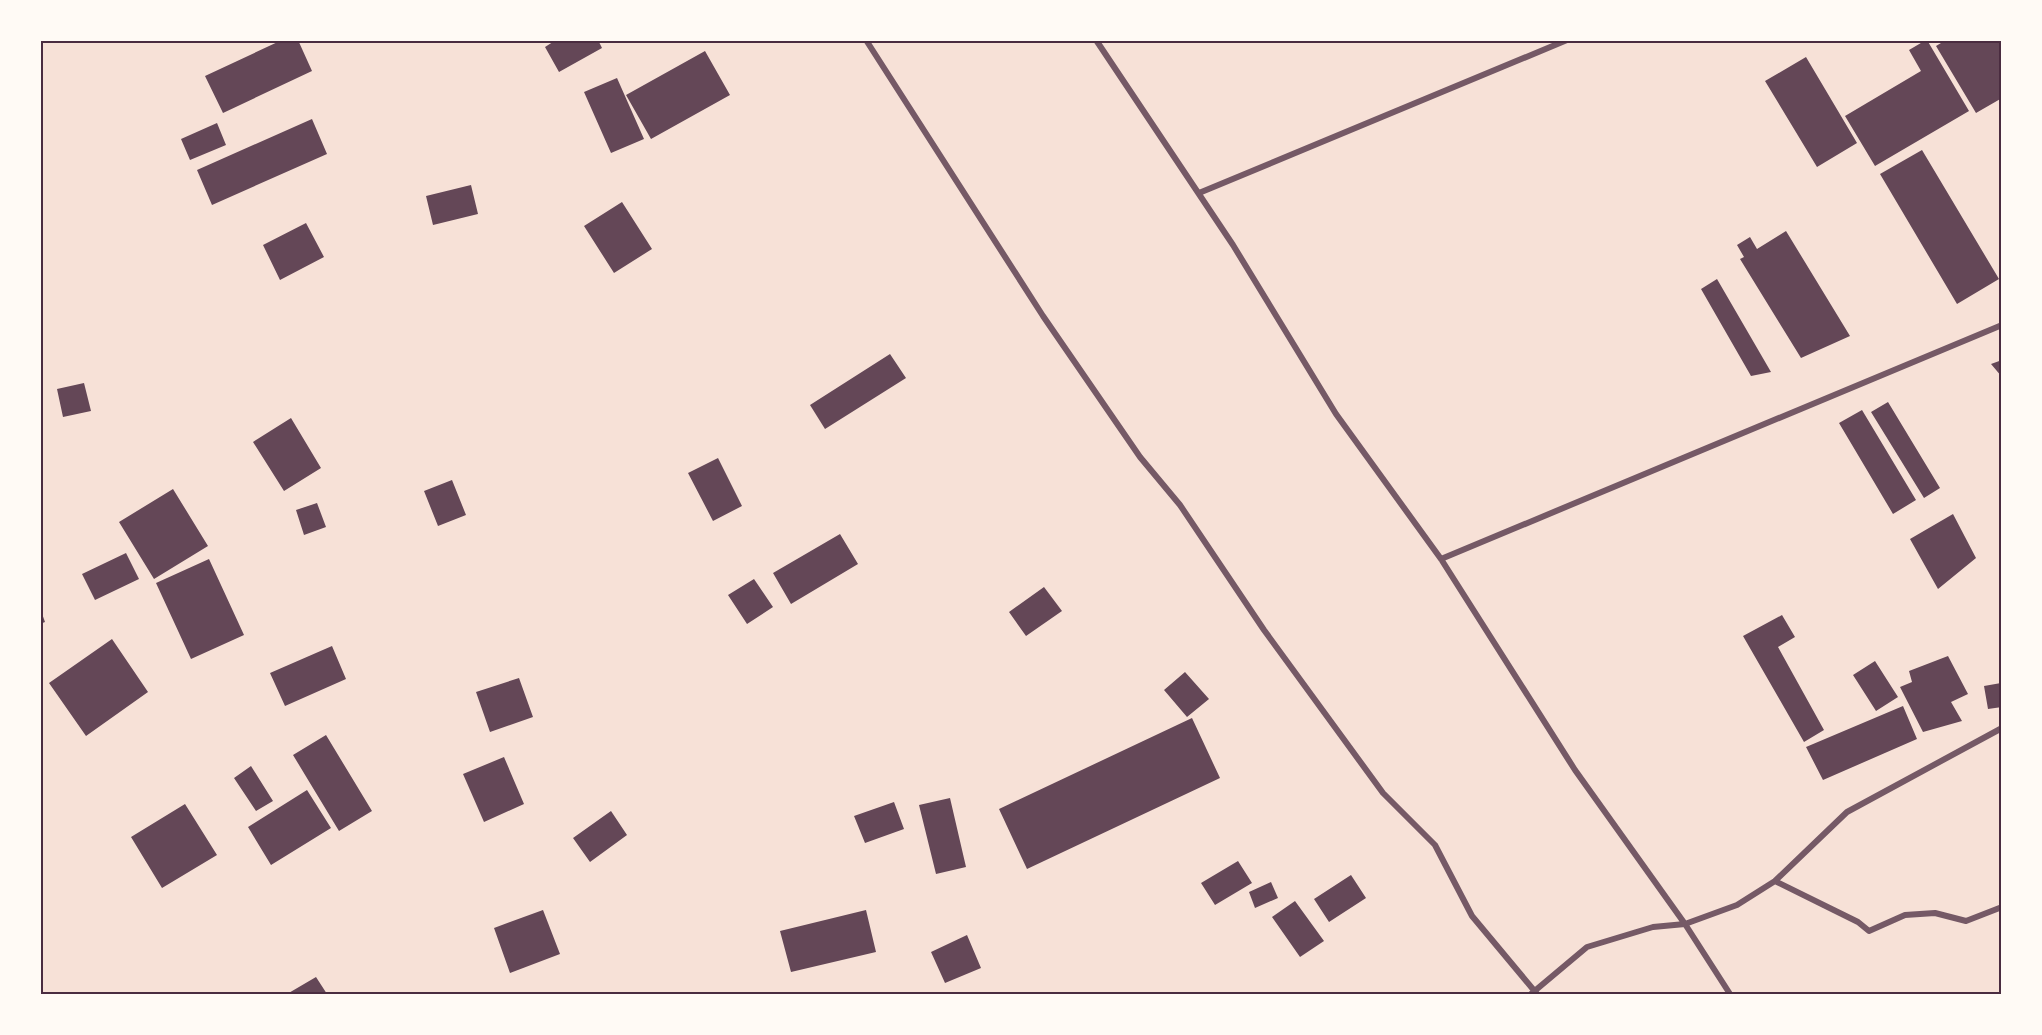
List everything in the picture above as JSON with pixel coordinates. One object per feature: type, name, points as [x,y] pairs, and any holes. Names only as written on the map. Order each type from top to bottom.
[{"type":"street","points":[[866,40],[1043,316],[1140,457],[1180,505],[1264,630],[1383,793],[1435,845],[1472,916],[1534,993],[1587,947],[1653,927],[1685,924],[1737,905],[1775,881],[1847,812],[2001,728]]},
{"type":"street","points":[[1096,40],[1233,245],[1336,414],[1441,559],[1575,770],[1685,924],[1730,994]]},
{"type":"street","points":[[1198,193],[1567,40]]},
{"type":"street","points":[[1441,559],[2001,325]]},
{"type":"street","points":[[1775,881],[1858,922],[1869,931],[1905,915],[1935,913],[1966,921],[2001,907]]},
{"type":"building","points":[[282,40],[298,40],[312,71],[223,113],[205,76]]},
{"type":"building","points":[[556,40],[598,40],[602,48],[559,72],[545,47]]},
{"type":"building","points":[[1926,40],[1969,111],[1875,166],[1845,116],[1921,71],[1909,50]]},
{"type":"building","points":[[1946,40],[1998,40],[2002,47],[2002,98],[1976,113],[1936,46]]},
{"type":"building","points":[[705,51],[730,95],[651,139],[626,95]]},
{"type":"building","points":[[1806,57],[1857,143],[1817,167],[1765,81]]},
{"type":"building","points":[[617,78],[644,139],[611,153],[584,92]]},
{"type":"building","points":[[312,119],[327,154],[212,205],[197,170]]},
{"type":"building","points":[[217,123],[226,145],[190,160],[181,139]]},
{"type":"building","points":[[1922,150],[1999,279],[1957,304],[1880,174]]},
{"type":"building","points":[[471,185],[478,214],[433,225],[426,196]]},
{"type":"building","points":[[622,202],[652,249],[614,273],[584,226]]},
{"type":"building","points":[[306,223],[324,257],[280,280],[263,245]]},
{"type":"building","points":[[1786,231],[1850,336],[1801,358],[1740,259],[1744,257],[1737,245],[1750,237],[1757,249]]},
{"type":"building","points":[[1717,279],[1771,372],[1751,376],[1701,289]]},
{"type":"building","points":[[890,354],[906,378],[825,429],[810,405]]},
{"type":"building","points":[[2002,360],[2002,377],[1991,364]]},
{"type":"building","points":[[84,383],[91,411],[63,417],[57,389]]},
{"type":"building","points":[[1888,402],[1940,488],[1924,498],[1871,412]]},
{"type":"building","points":[[1862,410],[1916,500],[1893,514],[1839,423]]},
{"type":"building","points":[[291,418],[321,468],[284,491],[253,442]]},
{"type":"building","points":[[718,458],[742,506],[713,521],[688,473]]},
{"type":"building","points":[[452,480],[466,515],[438,526],[424,491]]},
{"type":"building","points":[[173,489],[208,546],[154,579],[119,522]]},
{"type":"building","points":[[317,503],[326,527],[304,535],[296,510]]},
{"type":"building","points":[[1953,514],[1976,558],[1938,589],[1910,539]]},
{"type":"building","points":[[840,534],[858,564],[791,604],[773,573]]},
{"type":"building","points":[[126,553],[139,579],[95,600],[82,574]]},
{"type":"building","points":[[209,559],[244,635],[191,659],[156,583]]},
{"type":"building","points":[[754,579],[773,607],[747,624],[728,595]]},
{"type":"building","points":[[1044,587],[1062,611],[1026,636],[1009,612]]},
{"type":"building","points":[[40,608],[45,622],[40,624]]},
{"type":"building","points":[[1782,615],[1795,637],[1778,647],[1824,730],[1804,742],[1743,636]]},
{"type":"building","points":[[112,639],[148,692],[86,736],[49,683]]},
{"type":"building","points":[[332,646],[346,679],[285,706],[270,673]]},
{"type":"building","points":[[1948,656],[1968,694],[1951,702],[1962,721],[1923,732],[1900,687],[1912,682],[1909,671]]},
{"type":"building","points":[[1875,661],[1898,697],[1876,711],[1853,675]]},
{"type":"building","points":[[1185,672],[1209,699],[1187,717],[1164,690]]},
{"type":"building","points":[[519,678],[533,717],[490,732],[476,692]]},
{"type":"building","points":[[2001,683],[2002,707],[1988,709],[1984,686]]},
{"type":"building","points":[[1903,706],[1917,739],[1823,780],[1806,747]]},
{"type":"building","points":[[1192,718],[1220,778],[1027,869],[999,809]]},
{"type":"building","points":[[326,735],[372,811],[339,831],[293,755]]},
{"type":"building","points":[[504,757],[524,804],[484,822],[463,774]]},
{"type":"building","points":[[251,766],[273,801],[256,811],[234,778]]},
{"type":"building","points":[[307,790],[331,828],[271,865],[248,827]]},
{"type":"building","points":[[950,798],[966,867],[936,874],[919,805]]},
{"type":"building","points":[[894,802],[904,829],[865,843],[854,816]]},
{"type":"building","points":[[185,804],[217,855],[162,888],[131,837]]},
{"type":"building","points":[[611,811],[627,835],[590,862],[573,838]]},
{"type":"building","points":[[1238,861],[1252,883],[1215,905],[1201,883]]},
{"type":"building","points":[[1351,875],[1366,898],[1329,922],[1314,899]]},
{"type":"building","points":[[1271,882],[1278,898],[1255,908],[1249,892]]},
{"type":"building","points":[[1295,901],[1324,941],[1300,957],[1272,917]]},
{"type":"building","points":[[543,910],[560,954],[510,973],[494,928]]},
{"type":"building","points":[[866,910],[876,952],[791,972],[780,931]]},
{"type":"building","points":[[967,935],[981,968],[945,983],[931,952]]},
{"type":"building","points":[[316,977],[327,994],[287,994]]}]
